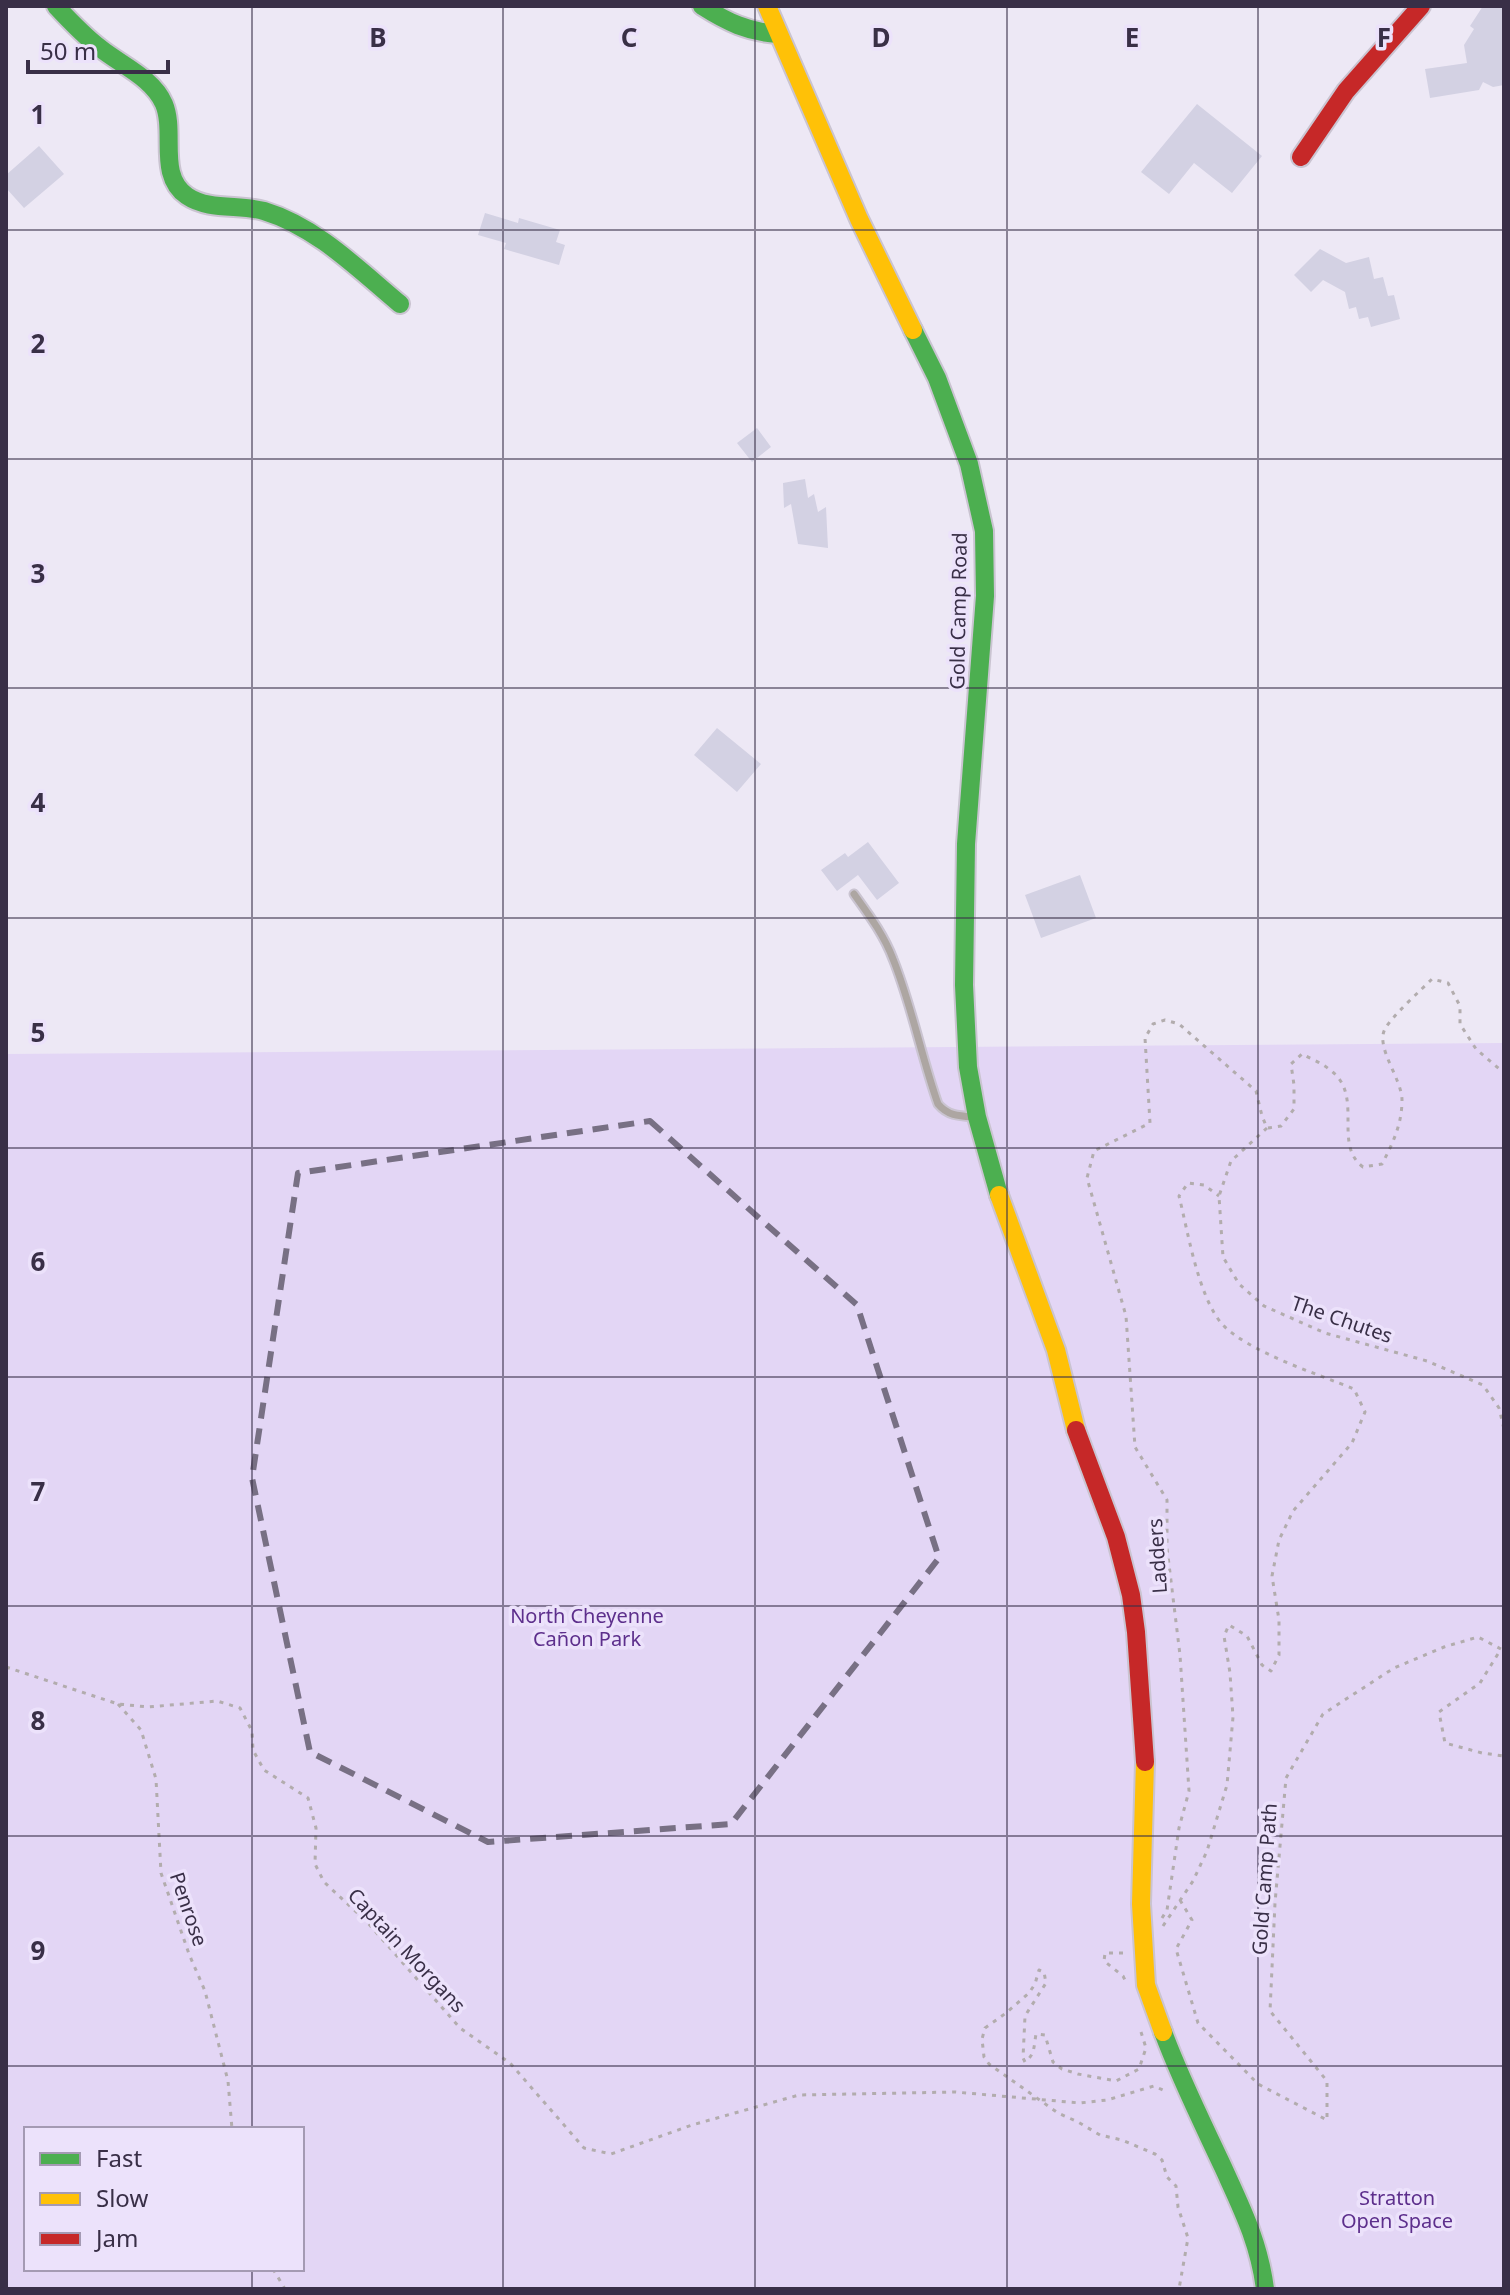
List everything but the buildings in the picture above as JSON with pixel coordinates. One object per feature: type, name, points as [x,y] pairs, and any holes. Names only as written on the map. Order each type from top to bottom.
[{"type":"street","points":[[56,6],[97,46],[150,86],[163,101],[169,118],[169,162],[177,188],[203,203],[265,211],[284,219],[332,249],[400,304]]},
{"type":"street","points":[[702,6],[731,24],[754,33],[778,34]]},
{"type":"street","name":"Gold Camp Road","points":[[767,6],[859,219],[937,378],[969,464],[984,531],[982,652],[966,844],[968,1067],[977,1117],[1003,1208],[1056,1350],[1076,1431],[1116,1537],[1131,1595],[1145,1748],[1141,1904],[1146,1985],[1192,2101],[1253,2233],[1265,2289]]},
{"type":"street","points":[[1301,157],[1346,91],[1421,6]]},
{"type":"lane","points":[[854,894],[880,931],[893,957],[938,1104],[944,1111],[956,1116],[977,1117]]},
{"type":"path","points":[[1130,1991],[1123,1976],[1104,1961],[1105,1953],[1143,1954],[1193,1881],[1207,1851],[1227,1785],[1233,1717],[1224,1636],[1229,1625],[1247,1636],[1262,1665],[1271,1671],[1279,1655],[1279,1620],[1272,1576],[1279,1540],[1293,1511],[1352,1443],[1365,1412],[1354,1389],[1254,1347],[1222,1323],[1202,1287],[1179,1196],[1188,1183],[1204,1185],[1219,1196],[1231,1161],[1267,1128],[1281,1126],[1294,1109],[1291,1064],[1302,1054],[1333,1071],[1348,1096],[1349,1148],[1355,1161],[1363,1167],[1382,1164],[1397,1135],[1402,1097],[1382,1044],[1384,1030],[1432,979],[1448,983],[1460,1006],[1460,1024],[1476,1049],[1504,1073]]},
{"type":"path","name":"Ladders","points":[[1143,1954],[1167,1910],[1179,1828],[1189,1791],[1180,1655],[1167,1548],[1167,1500],[1135,1447],[1126,1316],[1087,1178],[1094,1151],[1150,1123],[1145,1038],[1153,1024],[1165,1020],[1179,1024],[1256,1091],[1267,1128]]},
{"type":"path","name":"The Chutes","points":[[1219,1196],[1223,1257],[1239,1284],[1264,1306],[1325,1333],[1427,1361],[1483,1385],[1499,1408],[1504,1429]]},
{"type":"path","name":"Gold Camp Path","points":[[1180,1900],[1192,1920],[1176,1949],[1198,2023],[1258,2084],[1327,2120],[1327,2081],[1270,2011],[1275,1903],[1286,1778],[1323,1714],[1394,1668],[1478,1637],[1501,1649],[1480,1683],[1439,1712],[1445,1743],[1504,1756]]},
{"type":"path","name":"Captain Morgans","points":[[6,1667],[118,1704],[148,1707],[217,1701],[240,1708],[252,1731],[253,1750],[264,1770],[308,1798],[316,1828],[315,1864],[324,1882],[367,1922],[460,2028],[510,2063],[584,2148],[611,2154],[692,2125],[799,2095],[955,2092],[1080,2103],[1107,2100],[1154,2086],[1192,2101]]},
{"type":"path","name":"Penrose","points":[[118,1704],[141,1730],[156,1779],[161,1873],[205,1991],[228,2081],[232,2127]]},
{"type":"path","points":[[1137,2022],[1146,2048],[1144,2057],[1139,2069],[1116,2081],[1062,2069],[1053,2062],[1045,2035],[1041,2033],[1036,2034],[1031,2058],[1025,2062],[1025,2016],[1046,1983],[1044,1972],[1039,1970],[1029,1993],[985,2028],[982,2039],[984,2057],[989,2064],[1058,2113],[1100,2135],[1122,2140],[1162,2160],[1167,2177],[1176,2186],[1178,2207],[1188,2238],[1179,2289]]},
{"type":"path","points":[[274,2271],[285,2289]]},
{"type":"highlighted area","points":[[650,1121],[857,1305],[939,1558],[731,1824],[488,1842],[310,1752],[252,1478],[298,1173]]},
{"type":"green space","name":"North Cheyenne Cañon Park","points":[[1504,1043],[1504,2289],[6,2289],[6,1054]]},
{"type":"traffic: fast","points":[[56,6],[88,38],[144,79],[159,95],[167,115],[172,177],[187,196],[205,204],[255,209],[283,218],[320,238],[400,304]]},
{"type":"traffic: fast","points":[[702,6],[738,25],[778,34]]},
{"type":"traffic: fast","points":[[913,330],[937,378],[969,464],[984,531],[985,596],[966,844],[964,985],[968,1067],[977,1117],[999,1195]]},
{"type":"traffic: fast","points":[[1163,2032],[1249,2226],[1265,2289]]},
{"type":"traffic: slow","points":[[767,6],[859,219],[913,330]]},
{"type":"traffic: slow","points":[[999,1195],[1056,1350],[1076,1430]]},
{"type":"traffic: slow","points":[[1145,1762],[1141,1904],[1146,1985],[1163,2032]]},
{"type":"traffic: jam","points":[[1301,157],[1346,91],[1421,6]]},
{"type":"traffic: jam","points":[[1076,1430],[1116,1537],[1131,1595],[1145,1762]]},
{"type":"park label","name":"Stratton Open Space","points":[[1397,2208]]}]
